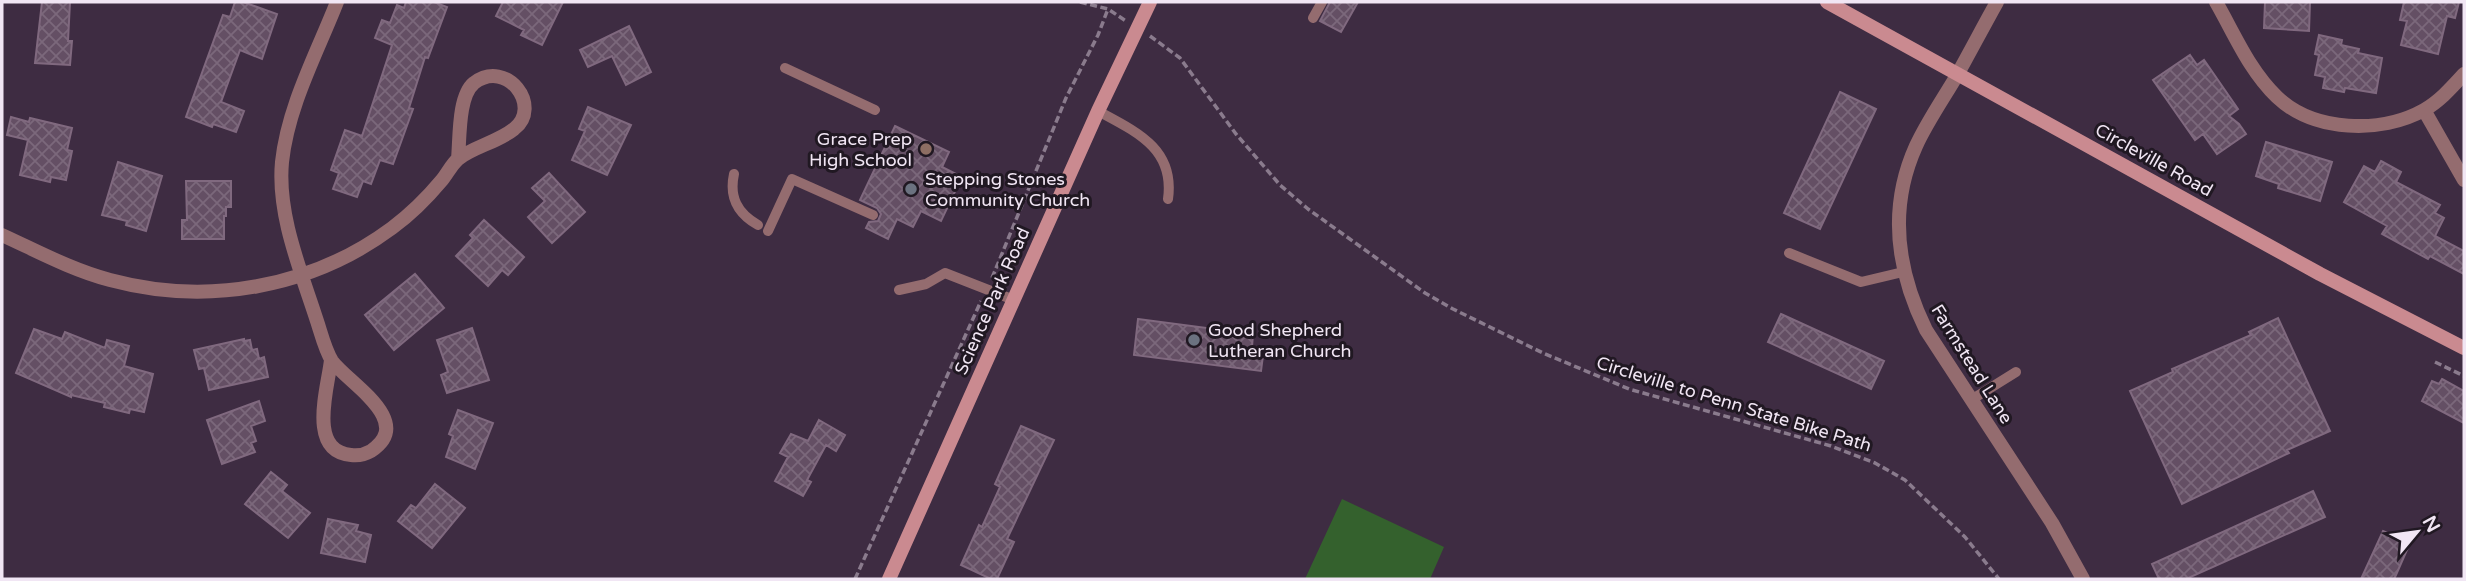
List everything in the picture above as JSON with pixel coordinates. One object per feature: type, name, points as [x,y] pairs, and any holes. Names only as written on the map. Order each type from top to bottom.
[{"type":"street","points":[[331,360],[379,408],[384,418],[386,429],[383,439],[369,452],[360,456],[342,454],[333,448],[323,432],[331,360],[285,213],[282,164],[293,113],[337,2]]},
{"type":"street","name":"Science Park Road","points":[[889,579],[1098,111],[1150,2]]},
{"type":"street","name":"Circleville Road","points":[[1827,2],[2320,274],[2464,348]]},
{"type":"street","name":"Farmstead Lane","points":[[1997,2],[1917,144],[1905,174],[1899,205],[1898,235],[1903,272],[1913,303],[1926,330],[2052,523],[2083,579]]},
{"type":"street","points":[[2216,2],[2244,54],[2260,78],[2279,99],[2324,121],[2348,126],[2397,121],[2424,110],[2453,87],[2464,74]]},
{"type":"street","points":[[2,235],[82,271],[136,287],[193,293],[216,292],[257,287],[303,274],[364,247],[393,228],[417,208],[458,159],[514,129],[522,121],[525,111],[517,86],[506,78],[496,75],[486,77],[468,89],[463,99],[458,159]]},
{"type":"street","points":[[2424,110],[2464,180]]},
{"type":"lane","points":[[1312,18],[1322,2]]},
{"type":"lane","points":[[785,68],[875,110]]},
{"type":"lane","points":[[1098,111],[1128,127],[1155,148],[1168,170],[1168,199]]},
{"type":"lane","points":[[734,174],[731,191],[738,207],[748,220],[763,228],[792,178],[873,215]]},
{"type":"lane","points":[[1789,253],[1861,282],[1903,272]]},
{"type":"lane","points":[[899,290],[926,284],[945,273],[1014,300]]},
{"type":"lane","points":[[1971,400],[2016,372]]},
{"type":"path","points":[[1080,2],[1108,9],[1121,18]]},
{"type":"path","name":"Circleville to Penn State Bike Path","points":[[1157,41],[1180,58],[1236,134],[1280,185],[1308,209],[1425,293],[1542,353],[1629,389],[1832,446],[1875,463],[1905,480],[1965,537],[1999,579]]},
{"type":"path","points":[[2435,362],[2464,376]]},
{"type":"green space","points":[[1342,499],[1444,547],[1430,579],[1305,579]]},
{"type":"building","points":[[42,2],[70,2],[70,65],[35,63]]},
{"type":"building","points":[[235,2],[243,2],[277,14],[262,59],[240,50],[221,102],[244,111],[236,132],[213,124],[212,127],[186,117],[223,15],[230,17]]},
{"type":"building","points":[[406,2],[434,2],[447,7],[428,58],[425,57],[409,108],[413,109],[393,164],[380,160],[371,184],[363,181],[357,197],[333,189],[339,173],[331,170],[345,130],[362,136],[392,45],[375,38],[382,20],[390,23],[397,5],[404,8]]},
{"type":"building","points":[[503,2],[563,2],[542,45],[521,35],[524,30],[496,16]]},
{"type":"building","points":[[1330,2],[1358,2],[1341,32],[1320,21]]},
{"type":"building","points":[[2265,2],[2310,2],[2309,31],[2264,28]]},
{"type":"building","points":[[2404,2],[2459,2],[2455,18],[2447,16],[2438,54],[2401,45],[2407,21],[2400,20]]},
{"type":"building","points":[[629,26],[651,72],[626,85],[612,56],[588,67],[580,50]]},
{"type":"building","points":[[2319,35],[2342,40],[2341,45],[2359,49],[2358,53],[2382,58],[2376,93],[2323,88],[2325,77],[2315,75]]},
{"type":"building","points":[[2190,55],[2197,65],[2204,60],[2238,109],[2229,116],[2246,134],[2217,154],[2203,134],[2195,140],[2153,80]]},
{"type":"building","points":[[1840,92],[1876,109],[1820,229],[1784,213]]},
{"type":"building","points":[[588,107],[631,125],[607,175],[572,160],[585,131],[579,129]]},
{"type":"building","points":[[11,117],[29,122],[30,118],[72,128],[67,150],[72,151],[66,180],[51,177],[50,182],[20,175],[28,140],[7,135]]},
{"type":"building","name":"Stepping Stones Community Church","points":[[895,126],[949,152],[942,167],[962,177],[941,221],[921,211],[913,227],[897,219],[888,239],[866,228],[869,222],[878,221],[881,214],[877,208],[860,200]]},
{"type":"building","points":[[2266,142],[2332,162],[2320,201],[2278,188],[2279,184],[2256,176]]},
{"type":"building","points":[[2381,161],[2401,172],[2396,182],[2440,205],[2435,213],[2444,218],[2435,236],[2464,251],[2464,274],[2430,256],[2428,259],[2382,234],[2387,226],[2344,202],[2364,166],[2375,172]]},
{"type":"building","points":[[118,162],[162,176],[146,231],[126,225],[127,221],[102,215]]},
{"type":"building","points":[[549,173],[585,212],[552,243],[528,217],[545,201],[532,188]]},
{"type":"building","points":[[186,181],[231,181],[231,207],[226,207],[224,216],[224,239],[182,239],[182,220],[187,220]]},
{"type":"building","points":[[484,220],[524,257],[508,275],[502,270],[488,286],[456,256],[473,238],[470,235]]},
{"type":"building","points":[[415,274],[444,308],[394,350],[365,315]]},
{"type":"building","points":[[1781,314],[1884,361],[1871,389],[1768,342]]},
{"type":"building","points":[[2278,318],[2330,431],[2182,504],[2130,391],[2173,372],[2172,369],[2251,335],[2249,332]]},
{"type":"building","name":"Good Shepherd Lutheran Church","points":[[1138,319],[1253,334],[1252,347],[1264,348],[1261,371],[1134,355]]},
{"type":"building","points":[[472,328],[489,380],[447,393],[441,375],[448,372],[437,340]]},
{"type":"building","points":[[34,329],[62,339],[65,332],[105,348],[107,340],[129,346],[124,366],[153,374],[144,412],[130,409],[129,413],[104,407],[105,403],[71,397],[16,373]]},
{"type":"building","points":[[250,340],[252,350],[257,349],[259,359],[264,357],[268,377],[209,390],[204,368],[199,369],[194,350]]},
{"type":"building","points":[[2442,379],[2464,391],[2464,423],[2422,401],[2432,381],[2439,384]]},
{"type":"building","points":[[259,401],[265,421],[251,426],[256,441],[251,443],[255,452],[222,464],[207,420]]},
{"type":"building","points":[[458,410],[493,423],[475,469],[446,457],[453,436],[449,434]]},
{"type":"building","points":[[819,420],[845,435],[836,451],[826,445],[807,480],[811,482],[803,496],[775,481],[788,457],[780,453],[791,434],[808,441]]},
{"type":"building","points":[[1021,426],[1054,440],[1007,539],[1014,542],[997,579],[991,579],[961,565],[1000,487],[995,484]]},
{"type":"building","points":[[271,472],[287,485],[282,491],[310,513],[288,538],[245,504]]},
{"type":"building","points":[[435,484],[465,508],[432,548],[398,521],[411,505],[416,508]]},
{"type":"building","points":[[2313,491],[2325,517],[2186,579],[2159,579],[2152,564]]},
{"type":"building","points":[[328,519],[358,525],[356,531],[371,535],[365,562],[321,553]]},
{"type":"building","points":[[2383,531],[2410,543],[2396,575],[2394,579],[2361,579]]},
{"type":"place","name":"Grace Prep High School","points":[[926,149]]},
{"type":"place","name":"Stepping Stones Community Church","points":[[911,189]]},
{"type":"place","name":"Good Shepherd Lutheran Church","points":[[1194,340]]}]
